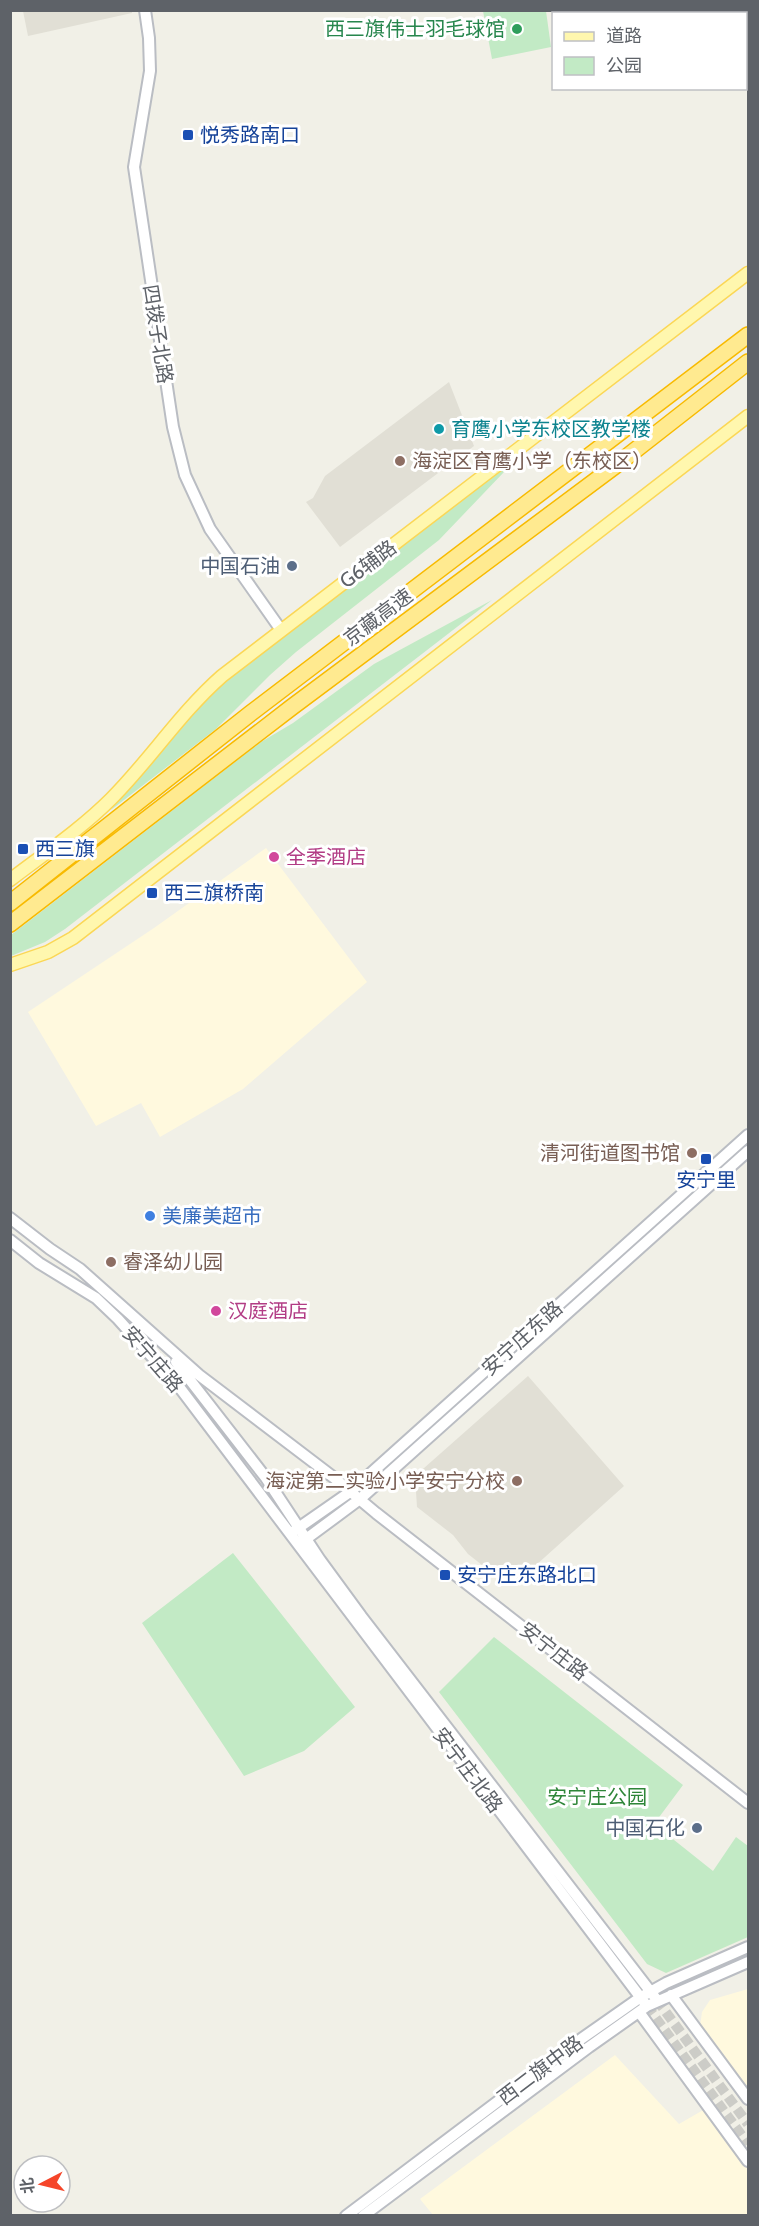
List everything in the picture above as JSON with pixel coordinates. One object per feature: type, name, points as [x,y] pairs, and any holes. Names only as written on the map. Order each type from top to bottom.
[{"type":"highway","name":"京藏高速","points":[[10,903],[251,713],[748,335]]},
{"type":"highway","name":"京藏高速","points":[[10,924],[292,707],[615,466],[748,362]]},
{"type":"main road","name":"四拨子北路","points":[[145,10],[150,71],[135,155],[134,173],[177,443],[191,490],[210,530],[281,630]]},
{"type":"main road","name":"G6辅路","points":[[10,880],[99,811],[122,788],[197,698],[222,676],[748,273]]},
{"type":"main road","points":[[10,965],[48,952],[73,938],[748,416]]},
{"type":"main road","name":"安宁庄东路","points":[[294,1531],[350,1492],[748,1135]]},
{"type":"main road","name":"安宁庄东路","points":[[302,1542],[360,1499],[748,1151]]},
{"type":"main road","name":"安宁庄路","points":[[10,1218],[87,1274],[199,1375],[748,1803]]},
{"type":"main road","name":"安宁庄路","points":[[10,1240],[39,1263],[84,1289],[118,1319],[180,1388],[294,1531]]},
{"type":"main road","name":"安宁庄路","points":[[157,1339],[266,1478],[294,1531]]},
{"type":"main road","name":"安宁庄北路","points":[[294,1531],[642,2005],[748,2161]]},
{"type":"main road","name":"安宁庄北路","points":[[302,1542],[654,1996]]},
{"type":"main road","name":"西二旗中路","points":[[363,2216],[654,1996],[748,1947]]},
{"type":"main road","name":"西二旗中路","points":[[654,1996],[671,1995],[748,1962]]},
{"type":"main road","points":[[671,1995],[748,2099]]},
{"type":"main road","name":"西二旗中路","points":[[346,2216],[574,2044],[642,2005]]},
{"type":"shaded area","points":[[132,10],[132,13],[28,36],[23,11]]},
{"type":"shaded area","name":"海淀区育鹰小学（东校区）","points":[[449,382],[474,446],[340,547],[306,502],[313,498],[325,476]]},
{"type":"shaded area","points":[[266,848],[367,982],[243,1089],[160,1137],[141,1103],[96,1126],[28,1012],[154,928]]},
{"type":"shaded area","name":"海淀第二实验小学安宁分校","points":[[528,1376],[624,1486],[525,1575],[496,1576],[468,1554],[453,1535],[417,1507],[415,1476]]},
{"type":"shaded area","points":[[748,1989],[748,2092],[700,2026],[702,2012],[710,2000]]},
{"type":"shaded area","points":[[615,2055],[679,2124],[705,2109],[748,2170],[748,2215],[433,2215],[420,2199]]},
{"type":"green space","points":[[748,10],[748,18],[747,12],[564,11]]},
{"type":"green space","name":"西三旗伟士羽毛球馆","points":[[483,11],[546,11],[551,47],[492,59]]},
{"type":"green space","points":[[500,467],[504,472],[439,540],[296,652],[216,729],[111,810],[189,713],[221,683]]},
{"type":"green space","points":[[492,600],[65,929],[45,942],[11,956],[11,935],[261,742],[293,723],[374,664]]},
{"type":"green space","points":[[233,1553],[355,1707],[304,1751],[244,1776],[142,1623]]},
{"type":"green space","name":"安宁庄公园","points":[[494,1637],[683,1785],[654,1824],[713,1871],[736,1837],[748,1846],[748,1937],[666,1973],[647,1964],[439,1692]]},
{"type":"tunnel","points":[[657,2000],[748,2124]]},
{"type":"tunnel","points":[[647,2006],[748,2144]]},
{"type":"place","name":"西三旗伟士羽毛球馆","points":[[517,29]]},
{"type":"place","name":"悦秀路南口","points":[[188,135]]},
{"type":"place","name":"育鹰小学东校区教学楼","points":[[439,429]]},
{"type":"place","name":"海淀区育鹰小学（东校区）","points":[[400,461]]},
{"type":"place","name":"中国石油","points":[[292,566]]},
{"type":"place","name":"西三旗","points":[[23,849]]},
{"type":"place","name":"全季酒店","points":[[274,857]]},
{"type":"place","name":"西三旗桥南","points":[[152,893]]},
{"type":"place","name":"清河街道图书馆","points":[[692,1153]]},
{"type":"place","name":"安宁里","points":[[706,1159]]},
{"type":"place","name":"美廉美超市","points":[[150,1216]]},
{"type":"place","name":"睿泽幼儿园","points":[[111,1262]]},
{"type":"place","name":"汉庭酒店","points":[[216,1311]]},
{"type":"place","name":"海淀第二实验小学安宁分校","points":[[517,1481]]},
{"type":"place","name":"安宁庄东路北口","points":[[445,1575]]},
{"type":"place","name":"中国石化","points":[[697,1828]]}]
